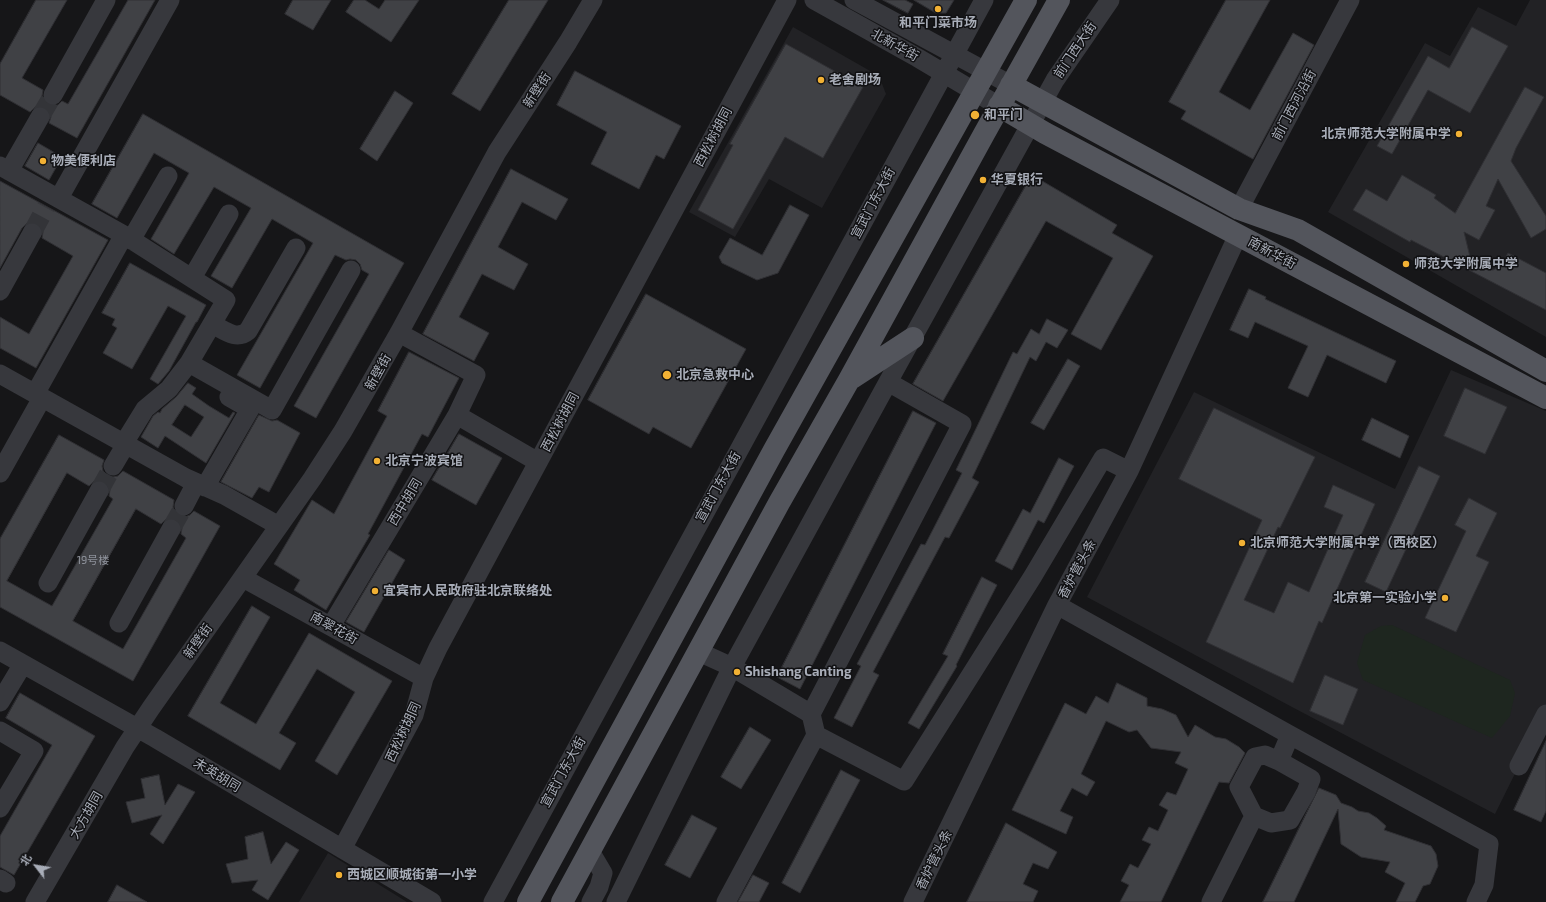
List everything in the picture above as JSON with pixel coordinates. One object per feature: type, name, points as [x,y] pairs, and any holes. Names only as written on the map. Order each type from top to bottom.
[{"type":"main road","points":[[528,902],[774,450],[976,92],[1026,0]]},
{"type":"main road","points":[[562,902],[779,503],[849,380],[999,106],[1059,0]]},
{"type":"main road","name":"南新华街","points":[[1011,85],[1239,209],[1298,230],[1546,371]]},
{"type":"main road","name":"南新华街","points":[[999,106],[1031,125],[1546,398]]},
{"type":"main road","points":[[849,380],[913,338]]},
{"type":"street","points":[[53,95],[106,0]]},
{"type":"street","points":[[53,200],[170,0]]},
{"type":"street","name":"新壁街","points":[[138,728],[279,526],[343,430],[399,333],[496,152],[547,75],[593,0]]},
{"type":"street","name":"西松树胡同","points":[[342,849],[414,715],[424,678],[438,648],[787,0]]},
{"type":"street","name":"北新华街","points":[[814,0],[943,72],[999,106]]},
{"type":"street","name":"北新华街","points":[[854,0],[1011,85]]},
{"type":"street","points":[[943,72],[984,0]]},
{"type":"street","name":"前门西大街","points":[[1031,125],[1055,80],[1110,0]]},
{"type":"street","name":"前门西河沿街","points":[[1239,209],[1350,0]]},
{"type":"street","name":"宣武门东大街","points":[[493,902],[943,72]]},
{"type":"street","points":[[40,117],[4,171],[53,200],[127,238],[226,300],[186,367],[169,389],[145,408],[114,466]]},
{"type":"street","points":[[616,902],[732,667],[1031,125]]},
{"type":"street","points":[[0,474],[38,396],[127,238],[168,176]]},
{"type":"street","points":[[192,278],[228,214]]},
{"type":"street","points":[[0,291],[32,233]]},
{"type":"street","name":"香炉营头条","points":[[913,902],[1057,605],[1129,470],[1238,235]]},
{"type":"street","points":[[212,324],[230,334],[237,336],[243,335],[248,330],[296,248]]},
{"type":"street","points":[[186,367],[272,410],[351,270]]},
{"type":"street","name":"西中胡同","points":[[331,626],[457,415],[476,375],[399,333]]},
{"type":"street","points":[[184,506],[200,485],[250,409],[186,367]]},
{"type":"street","points":[[0,374],[200,485],[224,495],[279,526]]},
{"type":"street","points":[[726,902],[816,735],[811,714],[962,424],[888,382]]},
{"type":"street","points":[[457,415],[538,462]]},
{"type":"street","points":[[816,735],[904,781],[1033,576],[1103,458],[1129,470]]},
{"type":"street","points":[[48,583],[99,491]]},
{"type":"street","points":[[120,623],[171,529]]},
{"type":"street","name":"南翠花街","points":[[243,578],[424,678]]},
{"type":"street","points":[[1057,605],[1489,844],[1484,884],[1476,902]]},
{"type":"street","name":"未英胡同","points":[[0,651],[138,728],[432,902]]},
{"type":"street","points":[[699,652],[732,667],[811,714]]},
{"type":"street","points":[[0,702],[23,664]]},
{"type":"street","points":[[1519,766],[1546,714]]},
{"type":"street","name":"大方胡同","points":[[35,902],[138,728]]},
{"type":"street","points":[[0,731],[34,751],[0,808]]},
{"type":"street","points":[[1279,761],[1290,735]]},
{"type":"street","points":[[1266,755],[1311,779],[1306,792],[1290,820],[1271,823],[1254,816],[1239,787],[1255,757],[1266,755]]},
{"type":"street","points":[[1211,902],[1254,816]]},
{"type":"street","points":[[590,851],[603,873],[599,887],[591,902]]},
{"type":"shaded area","name":"北京师范大学附属中学","points":[[1530,0],[1546,0],[1546,337],[1328,212],[1425,43],[1450,56],[1478,7],[1516,26]]},
{"type":"shaded area","points":[[793,27],[879,76],[886,94],[822,208],[769,179],[735,237],[689,212]]},
{"type":"shaded area","points":[[1451,370],[1546,411],[1546,711],[1495,814],[1087,597],[1194,392],[1395,489]]},
{"type":"shaded area","points":[[1392,625],[1510,680],[1515,693],[1510,716],[1492,738],[1363,680],[1357,663],[1365,635],[1381,626]]},
{"type":"shaded area","name":"西城区顺城街第一小学","points":[[328,853],[399,897],[407,902],[299,902]]},
{"type":"building","points":[[36,0],[67,0],[22,78],[43,90],[42,96],[44,101],[48,105],[53,106],[58,105],[62,101],[68,104],[128,0],[155,0],[77,138],[49,123],[51,117],[50,112],[45,107],[35,107],[30,112],[0,95],[0,64]]},
{"type":"building","points":[[293,0],[331,0],[313,30],[285,14]]},
{"type":"building","points":[[354,0],[365,0],[379,9],[385,0],[419,0],[391,42],[346,12]]},
{"type":"building","points":[[509,0],[548,0],[480,111],[452,94]]},
{"type":"building","points":[[883,0],[905,0],[913,4],[908,13]]},
{"type":"building","name":"和平门菜市场","points":[[914,0],[954,0],[946,13],[936,13]]},
{"type":"building","points":[[1226,0],[1270,0],[1219,92],[1250,110],[1293,33],[1314,45],[1253,159],[1181,119],[1186,111],[1169,102]]},
{"type":"building","points":[[1472,27],[1508,46],[1470,113],[1428,90],[1392,154],[1377,146],[1428,56],[1449,68]]},
{"type":"building","points":[[786,44],[863,87],[823,158],[785,137],[733,229],[698,210],[733,145],[730,144]]},
{"type":"building","points":[[575,71],[681,126],[664,159],[656,155],[639,189],[591,164],[607,132],[557,105]]},
{"type":"building","points":[[1525,87],[1544,97],[1516,148],[1511,161],[1546,216],[1546,229],[1531,238],[1498,179],[1486,206],[1495,210],[1479,240],[1464,232],[1471,261],[1480,269],[1493,270],[1501,266],[1508,253],[1546,273],[1546,310],[1411,240],[1410,242],[1353,210],[1366,189],[1387,201],[1402,175],[1436,195],[1434,198],[1455,213]]},
{"type":"building","points":[[395,91],[413,103],[377,161],[360,149]]},
{"type":"building","points":[[143,114],[404,263],[316,418],[294,406],[369,274],[362,270],[360,264],[356,260],[346,260],[335,255],[260,388],[237,375],[313,243],[272,219],[232,288],[211,276],[251,208],[214,187],[174,254],[151,239],[189,173],[154,153],[117,218],[92,204]]},
{"type":"building","name":"物美便利店","points":[[38,143],[62,157],[49,180],[25,166]]},
{"type":"building","points":[[511,169],[568,199],[556,220],[522,202],[498,247],[528,264],[514,290],[482,274],[459,317],[489,333],[474,361],[423,334]]},
{"type":"building","points":[[1032,175],[1117,225],[1112,233],[1153,256],[1101,350],[1071,334],[1113,258],[1046,221],[943,401],[913,384]]},
{"type":"building","points":[[0,181],[108,240],[36,368],[0,348],[0,317],[29,334],[73,256],[42,238],[43,232],[41,227],[37,223],[31,222],[22,228],[0,268]]},
{"type":"building","points":[[790,205],[809,215],[778,273],[757,280],[722,263],[719,257],[730,238],[762,255]]},
{"type":"building","points":[[130,263],[206,305],[169,371],[158,384],[150,379],[186,316],[168,306],[132,369],[103,353],[117,328],[112,325],[115,319],[102,313]]},
{"type":"building","points":[[1249,289],[1266,297],[1265,299],[1396,361],[1386,383],[1327,355],[1308,397],[1288,388],[1308,346],[1255,322],[1248,338],[1230,330]]},
{"type":"building","name":"北京急救中心","points":[[646,294],[746,349],[691,448],[653,427],[649,434],[588,400]]},
{"type":"building","points":[[1047,319],[1068,330],[1057,348],[1046,342],[1036,361],[1030,357],[972,478],[979,482],[949,538],[945,537],[873,672],[879,675],[852,727],[834,718],[861,666],[857,664],[921,544],[925,545],[962,473],[956,470],[1013,352],[1017,354],[1031,329],[1039,334]]},
{"type":"building","points":[[409,352],[459,378],[428,437],[422,434],[368,534],[370,535],[326,610],[294,590],[300,580],[274,564],[312,500],[334,514],[387,416],[378,411]]},
{"type":"building","points":[[1068,359],[1080,366],[1044,430],[1031,423]]},
{"type":"building","points":[[188,383],[196,388],[192,394],[209,406],[229,418],[233,412],[235,413],[206,463],[165,436],[158,448],[141,437],[153,416],[158,412],[160,413],[162,409],[176,397]],"holes":[[[185,405],[204,417],[191,437],[172,425]]]},
{"type":"building","points":[[1465,388],[1507,407],[1485,454],[1444,436]]},
{"type":"building","points":[[1214,408],[1315,457],[1280,528],[1278,527],[1244,600],[1274,613],[1288,582],[1309,592],[1343,515],[1324,507],[1333,485],[1375,504],[1322,623],[1319,621],[1293,683],[1206,642],[1262,520],[1179,479]]},
{"type":"building","points":[[913,411],[936,423],[800,689],[777,677]]},
{"type":"building","points":[[259,415],[272,421],[277,420],[300,433],[269,492],[259,487],[252,498],[221,482]]},
{"type":"building","points":[[1372,418],[1409,436],[1400,458],[1362,440]]},
{"type":"building","points":[[459,434],[502,458],[476,505],[432,480]]},
{"type":"building","points":[[59,435],[104,460],[102,466],[103,471],[108,476],[118,476],[123,471],[174,500],[173,507],[179,516],[185,517],[194,511],[220,526],[133,681],[0,607],[0,539]],"holes":[[[67,473],[89,486],[98,480],[105,482],[109,486],[109,496],[113,499],[52,606],[7,581]],[[136,509],[161,524],[170,518],[177,520],[182,528],[181,534],[186,538],[123,649],[73,621]]]},
{"type":"building","points":[[1059,458],[1074,466],[1044,523],[1038,520],[1012,570],[995,561],[1023,509],[1030,513]]},
{"type":"building","points":[[1419,466],[1440,476],[1386,592],[1365,582]]},
{"type":"building","points":[[1469,498],[1497,513],[1476,556],[1489,562],[1456,632],[1425,618],[1466,531],[1455,525]]},
{"type":"building","name":"宜宾市人民政府驻北京联络处","points":[[389,550],[405,560],[364,632],[346,622]]},
{"type":"building","points":[[982,577],[997,585],[956,665],[957,666],[919,729],[908,723],[948,656],[943,654]]},
{"type":"building","points":[[252,606],[270,617],[220,703],[256,724],[309,633],[392,681],[337,775],[315,761],[355,692],[317,669],[279,733],[296,743],[280,770],[188,716]]},
{"type":"building","points":[[1325,675],[1358,689],[1343,725],[1310,711]]},
{"type":"building","points":[[1117,683],[1147,698],[1147,706],[1162,709],[1176,715],[1188,737],[1195,725],[1215,737],[1226,739],[1239,747],[1245,753],[1229,783],[1219,782],[1161,902],[1120,902],[1129,885],[1121,881],[1130,864],[1138,868],[1151,844],[1142,840],[1149,827],[1158,831],[1168,810],[1159,805],[1167,792],[1176,795],[1188,769],[1175,763],[1181,752],[1151,748],[1137,730],[1129,732],[1106,721],[1081,774],[1095,782],[1087,796],[1072,788],[1060,811],[1073,817],[1066,834],[1012,810],[1065,703],[1086,714],[1096,696],[1108,703]]},
{"type":"building","points":[[20,693],[95,736],[14,875],[0,867],[0,836],[52,745],[6,718]]},
{"type":"building","points":[[750,727],[771,740],[741,789],[721,777]]},
{"type":"building","points":[[1546,741],[1546,811],[1541,822],[1514,810]]},
{"type":"building","points":[[841,770],[860,780],[800,893],[782,883]]},
{"type":"building","points":[[159,775],[165,805],[178,784],[195,792],[163,844],[150,834],[162,815],[132,823],[126,802],[145,798],[141,779]]},
{"type":"building","points":[[1319,788],[1336,795],[1341,803],[1358,811],[1369,813],[1377,818],[1386,826],[1384,830],[1431,846],[1436,854],[1438,866],[1430,884],[1423,886],[1415,902],[1396,902],[1405,883],[1385,872],[1390,862],[1361,857],[1341,844],[1338,809],[1294,902],[1263,902]]},
{"type":"building","points":[[692,815],[717,828],[690,878],[665,865]]},
{"type":"building","points":[[1006,823],[1057,852],[1048,869],[1033,863],[1023,884],[1038,891],[1033,902],[967,902]]},
{"type":"building","points":[[263,832],[271,864],[286,842],[299,850],[268,900],[252,890],[258,880],[232,883],[226,864],[248,859],[245,837]]},
{"type":"building","points":[[753,875],[769,883],[759,902],[738,902]]},
{"type":"building","points":[[117,885],[147,902],[108,902]]},
{"type":"tunnel","points":[[40,117],[53,95]]},
{"type":"tunnel","points":[[32,233],[46,207]]},
{"type":"tunnel","points":[[99,491],[113,466]]},
{"type":"tunnel","points":[[171,529],[184,506]]},
{"type":"place","name":"和平门菜市场","points":[[938,9]]},
{"type":"place","name":"老舍剧场","points":[[821,80]]},
{"type":"place","name":"和平门","points":[[975,115]]},
{"type":"place","name":"北京师范大学附属中学","points":[[1459,134]]},
{"type":"place","name":"物美便利店","points":[[43,161]]},
{"type":"place","name":"华夏银行","points":[[983,180]]},
{"type":"place","name":"师范大学附属中学","points":[[1406,264]]},
{"type":"place","name":"北京急救中心","points":[[667,375]]},
{"type":"place","name":"北京宁波宾馆","points":[[377,461]]},
{"type":"place","name":"北京师范大学附属中学（西校区）","points":[[1242,543]]},
{"type":"place","name":"宜宾市人民政府驻北京联络处","points":[[375,591]]},
{"type":"place","name":"北京第一实验小学","points":[[1445,598]]},
{"type":"place","name":"Shishang Canting","points":[[737,672]]},
{"type":"place","name":"西城区顺城街第一小学","points":[[339,875]]}]
